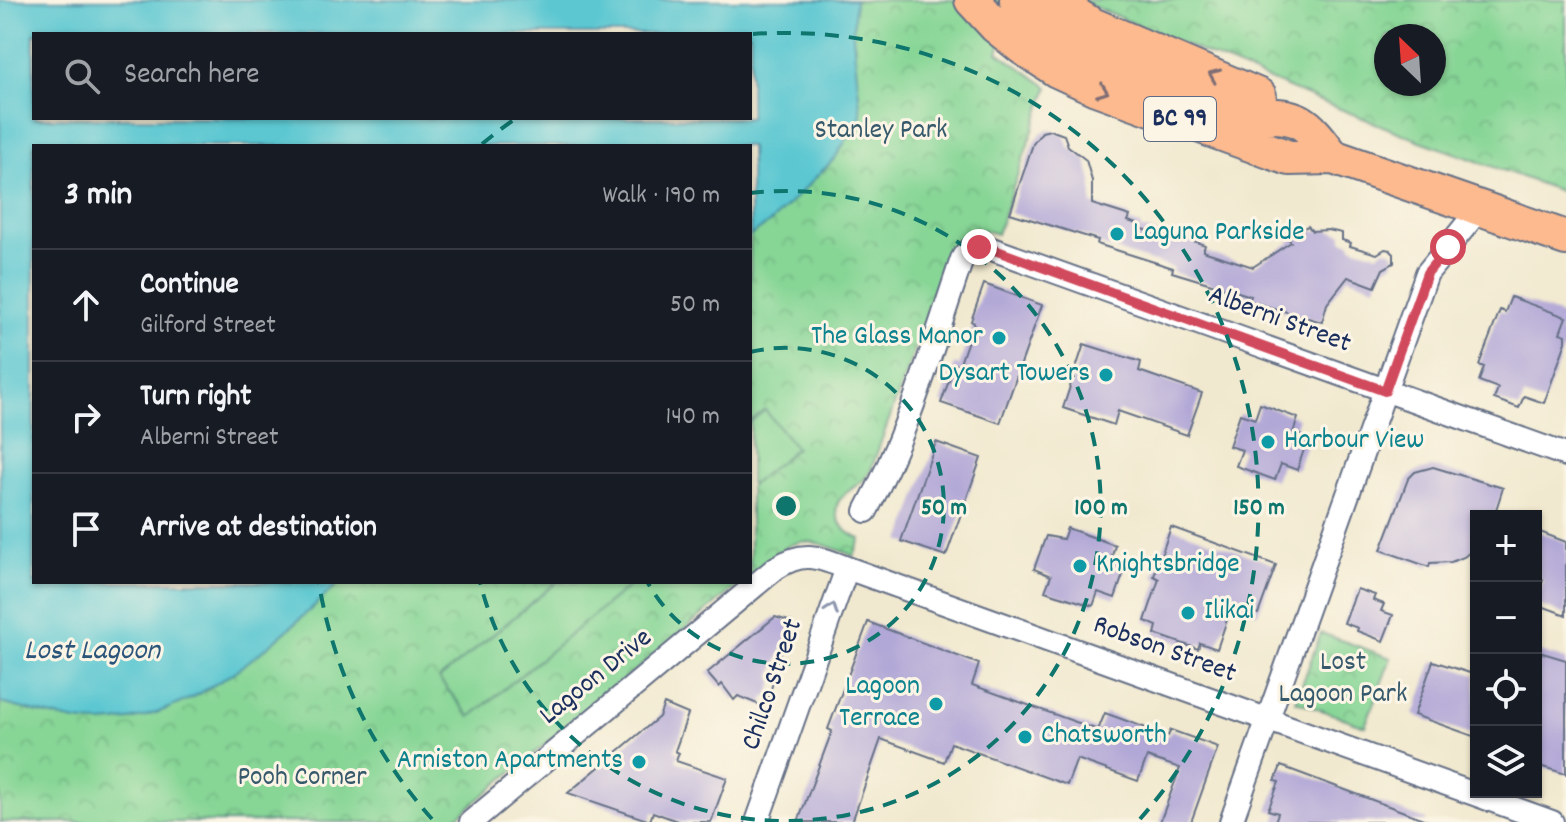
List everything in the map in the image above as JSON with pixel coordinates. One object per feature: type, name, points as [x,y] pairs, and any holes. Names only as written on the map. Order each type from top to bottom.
[{"type":"highway","name":"BC 99","points":[[972,0],[1007,35],[1034,56],[1096,88],[1289,158],[1333,157],[1566,238]]},
{"type":"highway","name":"BC 99","points":[[1017,0],[1049,27],[1072,41],[1125,65],[1255,117],[1281,114],[1310,126],[1333,157]]},
{"type":"highway","points":[[1051,0],[1092,25],[1254,92],[1281,114]]},
{"type":"street","points":[[1231,822],[1427,273],[1480,208]]},
{"type":"street","name":"Alberni Street","points":[[866,511],[911,409],[962,259],[971,249],[989,248],[1566,455]]},
{"type":"street","name":"Lagoon Drive","points":[[471,822],[776,568],[789,560],[806,556],[847,568]]},
{"type":"street","name":"Robson Street","points":[[847,568],[1552,822]]},
{"type":"street","name":"Chilco Street","points":[[757,822],[847,568]]},
{"type":"green space","name":"Stanley Park","points":[[0,0],[1015,0],[998,52],[1048,87],[997,234],[972,231],[961,236],[952,246],[870,472],[839,500],[839,520],[848,532],[861,539],[854,556],[820,544],[798,542],[778,553],[752,574],[752,144],[32,144],[32,584],[740,584],[451,822],[0,822]]},
{"type":"green space","points":[[1078,0],[1566,0],[1566,193],[1418,140]]},
{"type":"green space","points":[[765,410],[796,448],[752,484],[752,420]]},
{"type":"green space","points":[[555,584],[632,584],[470,717],[439,679]]},
{"type":"green space","name":"Lost Lagoon Park","points":[[1321,633],[1391,658],[1365,726],[1296,701]]},
{"type":"water","name":"Lost Lagoon","points":[[0,0],[855,0],[853,35],[861,116],[835,158],[772,221],[752,235],[752,144],[32,144],[32,584],[338,584],[256,656],[190,699],[120,722],[84,722],[0,703]]},
{"type":"building","name":"Laguna Parkside","points":[[1050,130],[1064,135],[1068,146],[1086,160],[1092,181],[1092,204],[1130,216],[1128,221],[1141,225],[1140,228],[1178,240],[1179,236],[1205,245],[1203,251],[1253,267],[1291,242],[1288,238],[1298,230],[1308,226],[1312,231],[1342,233],[1342,240],[1351,243],[1350,246],[1377,254],[1385,249],[1390,250],[1394,254],[1394,263],[1383,269],[1375,287],[1348,277],[1327,304],[1322,322],[1249,301],[1251,296],[1172,272],[1173,268],[1097,244],[1098,240],[1010,213],[1033,144],[1042,132]]},
{"type":"building","name":"The Glass Manor","points":[[984,284],[1042,305],[1000,423],[941,403],[955,364],[959,366]]},
{"type":"building","points":[[1511,297],[1566,317],[1560,333],[1566,335],[1566,342],[1544,403],[1524,396],[1519,408],[1494,399],[1498,388],[1479,381],[1484,367],[1479,365],[1500,310],[1505,312]]},
{"type":"building","points":[[1084,344],[1141,362],[1139,371],[1202,393],[1187,435],[1118,411],[1114,425],[1063,408]]},
{"type":"building","name":"Harbour View","points":[[1260,404],[1298,418],[1293,433],[1308,438],[1297,470],[1281,464],[1275,480],[1236,466],[1242,450],[1229,446],[1240,414],[1255,419]]},
{"type":"building","points":[[936,442],[981,458],[946,556],[901,541]]},
{"type":"building","points":[[1433,467],[1503,488],[1496,510],[1470,510],[1470,552],[1464,557],[1451,562],[1430,563],[1429,567],[1381,550],[1408,479],[1415,472]]},
{"type":"building","points":[[1171,527],[1276,565],[1258,614],[1232,605],[1217,649],[1200,643],[1198,649],[1155,634],[1157,626],[1145,621],[1159,579],[1154,576]]},
{"type":"building","name":"Knightsbridge","points":[[1067,528],[1115,545],[1112,556],[1127,563],[1115,598],[1098,592],[1093,606],[1045,591],[1051,576],[1034,569],[1046,536],[1063,539]]},
{"type":"building","points":[[1542,533],[1566,542],[1566,615],[1542,606]]},
{"type":"building","points":[[1357,589],[1375,595],[1373,600],[1384,604],[1381,611],[1393,615],[1383,641],[1344,623]]},
{"type":"building","points":[[775,617],[792,622],[771,679],[774,680],[768,697],[765,696],[762,706],[738,696],[734,700],[722,684],[719,687],[707,673]]},
{"type":"building","points":[[868,622],[979,664],[972,685],[1098,730],[1105,713],[1168,736],[1171,730],[1218,747],[1191,822],[1160,822],[1180,768],[1147,757],[1138,781],[1077,759],[1067,785],[951,743],[944,762],[881,739],[852,822],[798,822],[832,731],[828,729]]},
{"type":"building","points":[[1542,653],[1566,660],[1566,774],[1542,767]]},
{"type":"building","points":[[1433,661],[1470,673],[1470,735],[1414,715]]},
{"type":"building","name":"Arniston Apartments","points":[[664,704],[688,714],[675,751],[679,753],[676,761],[727,778],[711,822],[680,822],[653,812],[650,821],[568,793],[659,717]]},
{"type":"building","points":[[1281,766],[1426,822],[1275,822],[1278,813],[1268,810],[1279,782],[1275,781]]},
{"type":"place","name":"Laguna Parkside","points":[[1117,234]]},
{"type":"place","name":"The Glass Manor","points":[[999,338]]},
{"type":"place","name":"Dysart Towers","points":[[1106,375]]},
{"type":"place","name":"Harbour View","points":[[1268,442]]},
{"type":"place","name":"Knightsbridge","points":[[1080,566]]},
{"type":"place","name":"Ilikai","points":[[1188,613]]},
{"type":"place","name":"Lagoon Terrace","points":[[936,704]]},
{"type":"place","name":"Chatsworth","points":[[1025,737]]},
{"type":"place","name":"Arniston Apartments","points":[[639,762]]},
{"type":"route","points":[[979,247],[989,248],[1385,391],[1427,273],[1448,247]]},
{"type":"park label","name":"Pooh Corner","points":[[302,779]]}]
